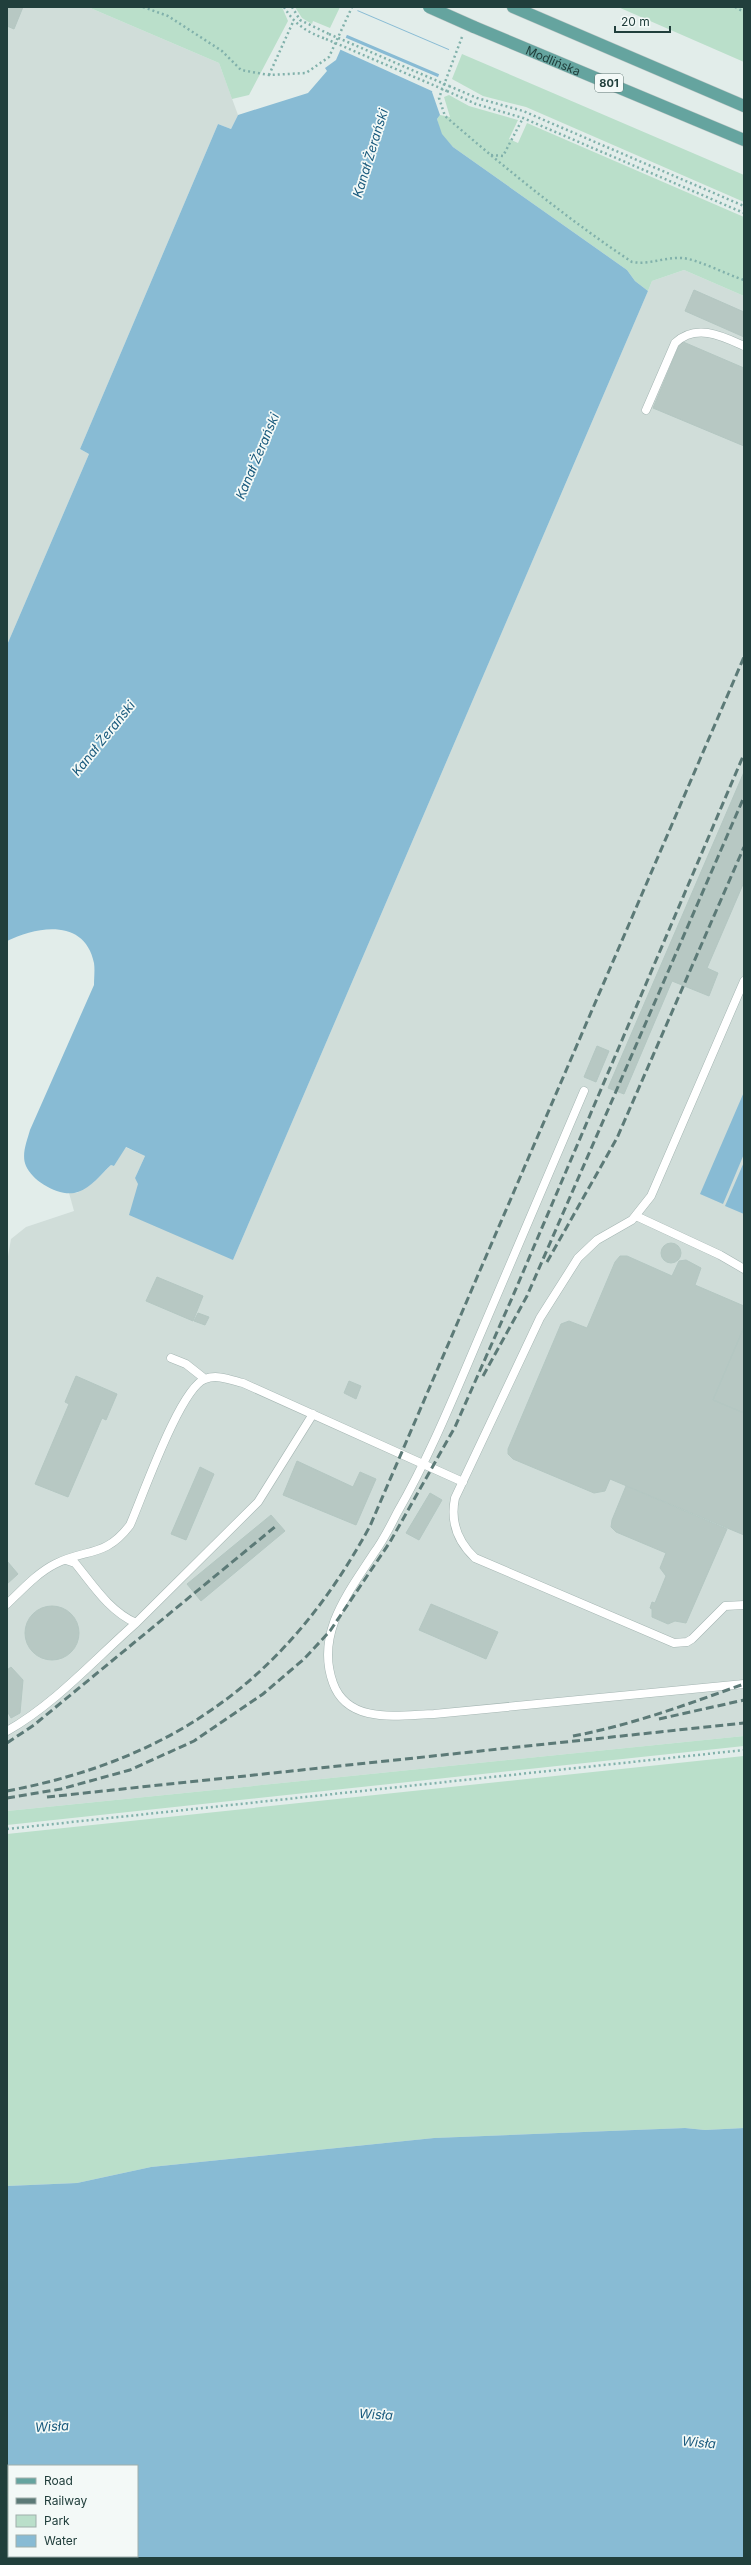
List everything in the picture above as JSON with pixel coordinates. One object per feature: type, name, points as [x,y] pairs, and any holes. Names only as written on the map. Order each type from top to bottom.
[{"type":"main road","name":"Modlińska","points":[[429,7],[744,140]]},
{"type":"main road","points":[[513,7],[744,106]]},
{"type":"lane","points":[[646,410],[675,343],[681,337],[692,333],[718,335],[744,346]]},
{"type":"lane","points":[[744,981],[666,1165],[651,1196],[636,1216],[597,1240],[578,1258],[540,1318],[463,1482],[452,1510],[459,1540],[475,1558],[492,1567],[674,1643],[687,1642],[692,1639],[725,1606],[744,1605]]},
{"type":"lane","points":[[584,1091],[424,1465],[376,1551],[339,1606],[330,1631],[329,1657],[332,1681],[337,1694],[347,1705],[363,1713],[434,1714],[744,1684]]},
{"type":"lane","points":[[636,1216],[720,1254],[744,1269]]},
{"type":"lane","points":[[171,1358],[186,1364],[205,1379]]},
{"type":"lane","points":[[7,1604],[42,1572],[55,1563],[104,1549],[121,1538],[130,1525],[181,1406],[194,1386],[205,1379],[222,1377],[243,1383],[463,1482]]},
{"type":"lane","points":[[7,1730],[19,1724],[58,1692],[136,1623],[258,1502],[313,1414]]},
{"type":"lane","points":[[66,1560],[74,1563],[110,1607],[122,1617],[136,1623]]},
{"type":"path","points":[[143,7],[168,16],[222,51],[241,70],[269,75],[306,73],[329,57],[352,7]]},
{"type":"path","points":[[284,7],[293,22],[306,31],[476,104],[524,118],[744,212]]},
{"type":"path","points":[[292,7],[300,20],[328,34],[477,98],[523,111],[744,206]]},
{"type":"path","points":[[735,7],[744,12]]},
{"type":"path","points":[[269,75],[293,22]]},
{"type":"path","points":[[463,35],[439,98],[440,107],[445,116],[537,195],[632,262],[646,264],[682,258],[744,280]]},
{"type":"path","points":[[490,155],[503,156],[524,118]]},
{"type":"path","points":[[7,1829],[744,1750]]},
{"type":"shaded area","points":[[7,7],[88,7],[219,63],[238,115],[231,129],[218,124],[80,449],[89,454],[7,645]]},
{"type":"shaded area","points":[[684,270],[744,296],[744,1736],[7,1811],[7,1262],[11,1239],[26,1227],[74,1211],[69,1193],[77,1193],[94,1182],[111,1165],[114,1166],[125,1147],[145,1156],[135,1178],[233,1260],[652,281]]},
{"type":"green space","points":[[88,7],[282,7],[288,21],[249,95],[232,99],[219,63]]},
{"type":"green space","points":[[295,7],[340,7],[330,28],[313,21],[312,24],[302,18]]},
{"type":"green space","points":[[618,7],[744,7],[744,62]]},
{"type":"green space","points":[[462,54],[744,175],[744,202],[526,107],[483,96],[452,79]]},
{"type":"green space","points":[[449,95],[469,106],[518,120],[509,139],[518,143],[527,123],[744,217],[744,296],[684,270],[652,281],[648,291],[635,281],[627,270],[453,147],[441,134],[437,119],[440,115],[450,117],[444,97]]},
{"type":"green space","points":[[744,1736],[744,1746],[7,1825],[7,1811]]},
{"type":"green space","points":[[744,1756],[744,2128],[705,2130],[685,2128],[434,2138],[151,2167],[77,2183],[7,2186],[7,1834]]},
{"type":"water","name":"Kanał Żerański","points":[[359,7],[466,7],[432,92],[440,115],[437,119],[442,134],[453,147],[627,270],[635,281],[648,291],[233,1260],[129,1215],[138,1184],[135,1178],[145,1156],[126,1147],[114,1166],[111,1165],[92,1184],[78,1192],[64,1193],[48,1187],[35,1178],[26,1166],[24,1153],[30,1130],[94,985],[94,963],[89,949],[81,938],[70,932],[45,930],[32,932],[7,941],[7,645],[89,454],[80,449],[218,124],[231,129],[238,115],[308,93],[327,71],[325,68],[336,60]]},
{"type":"water","points":[[744,1092],[744,1154],[723,1204],[700,1194]]},
{"type":"water","points":[[744,1162],[744,1214],[725,1206]]},
{"type":"water","name":"Wisła","points":[[685,2128],[705,2130],[744,2128],[744,2558],[7,2558],[7,2186],[77,2183],[151,2167],[434,2138]]},
{"type":"pier","points":[[356,7],[468,8],[451,50],[355,9]]},
{"type":"pier","points":[[355,10],[451,51],[441,75],[345,34]]},
{"type":"pier","points":[[344,37],[440,78],[434,92],[339,49]]},
{"type":"building","points":[[7,7],[23,7],[14,29],[7,26]]},
{"type":"building","points":[[694,290],[744,312],[744,337],[685,311]]},
{"type":"building","points":[[681,341],[744,368],[744,446],[653,408]]},
{"type":"building","points":[[744,772],[744,882],[707,968],[718,973],[709,996],[672,981],[624,1094],[608,1088]]},
{"type":"building","points":[[597,1046],[609,1051],[596,1082],[584,1077]]},
{"type":"building","points":[[671,1243],[678,1246],[681,1253],[678,1260],[671,1263],[664,1260],[661,1253],[664,1246]]},
{"type":"building","points":[[620,1256],[627,1256],[672,1276],[679,1261],[686,1260],[701,1268],[695,1285],[744,1306],[744,1327],[713,1400],[744,1413],[744,1535],[610,1479],[605,1491],[594,1493],[513,1459],[508,1454],[508,1449],[561,1324],[569,1321],[587,1328],[615,1262]]},
{"type":"building","points":[[157,1277],[203,1296],[193,1321],[146,1301]]},
{"type":"building","points":[[198,1313],[209,1317],[205,1325],[194,1321]]},
{"type":"building","points":[[744,1327],[744,1413],[713,1400]]},
{"type":"building","points":[[76,1376],[117,1394],[106,1420],[102,1418],[68,1497],[35,1484],[69,1404],[65,1402]]},
{"type":"building","points":[[349,1381],[361,1386],[356,1399],[344,1393]]},
{"type":"building","points":[[297,1461],[353,1487],[360,1472],[376,1479],[356,1525],[283,1495]]},
{"type":"building","points":[[200,1467],[214,1474],[186,1540],[171,1534]]},
{"type":"building","points":[[626,1486],[727,1529],[686,1623],[675,1621],[668,1624],[652,1617],[652,1609],[650,1608],[652,1602],[655,1603],[666,1576],[660,1568],[666,1553],[616,1532],[611,1527],[612,1520]]},
{"type":"building","points":[[430,1493],[442,1500],[419,1540],[406,1533]]},
{"type":"building","points":[[271,1515],[285,1531],[201,1601],[187,1584]]},
{"type":"building","points":[[7,1561],[18,1574],[7,1584]]},
{"type":"building","points":[[431,1604],[498,1632],[486,1659],[419,1630]]},
{"type":"building","points":[[47,1606],[57,1606],[67,1610],[75,1618],[79,1628],[79,1638],[75,1648],[67,1656],[57,1660],[47,1660],[37,1656],[29,1648],[25,1638],[25,1628],[29,1618],[37,1610]]},
{"type":"building","points":[[11,1667],[23,1680],[20,1713],[11,1718],[7,1711],[7,1670]]},
{"type":"railway","points":[[7,1791],[68,1777],[123,1757],[175,1733],[221,1703],[264,1668],[302,1627],[338,1579],[370,1526],[744,657]]},
{"type":"railway","points":[[7,1798],[61,1789],[130,1770],[194,1741],[263,1694],[304,1659],[330,1631],[390,1542],[455,1427],[512,1298],[744,754]]},
{"type":"railway","points":[[483,1376],[527,1296],[744,797]]},
{"type":"railway","points":[[547,1262],[617,1138],[744,847]]},
{"type":"railway","points":[[7,1743],[34,1725],[276,1526]]},
{"type":"railway","points":[[573,1736],[638,1720],[744,1684]]},
{"type":"railway","points":[[659,1719],[744,1700]]},
{"type":"railway","points":[[47,1797],[744,1723]]}]
